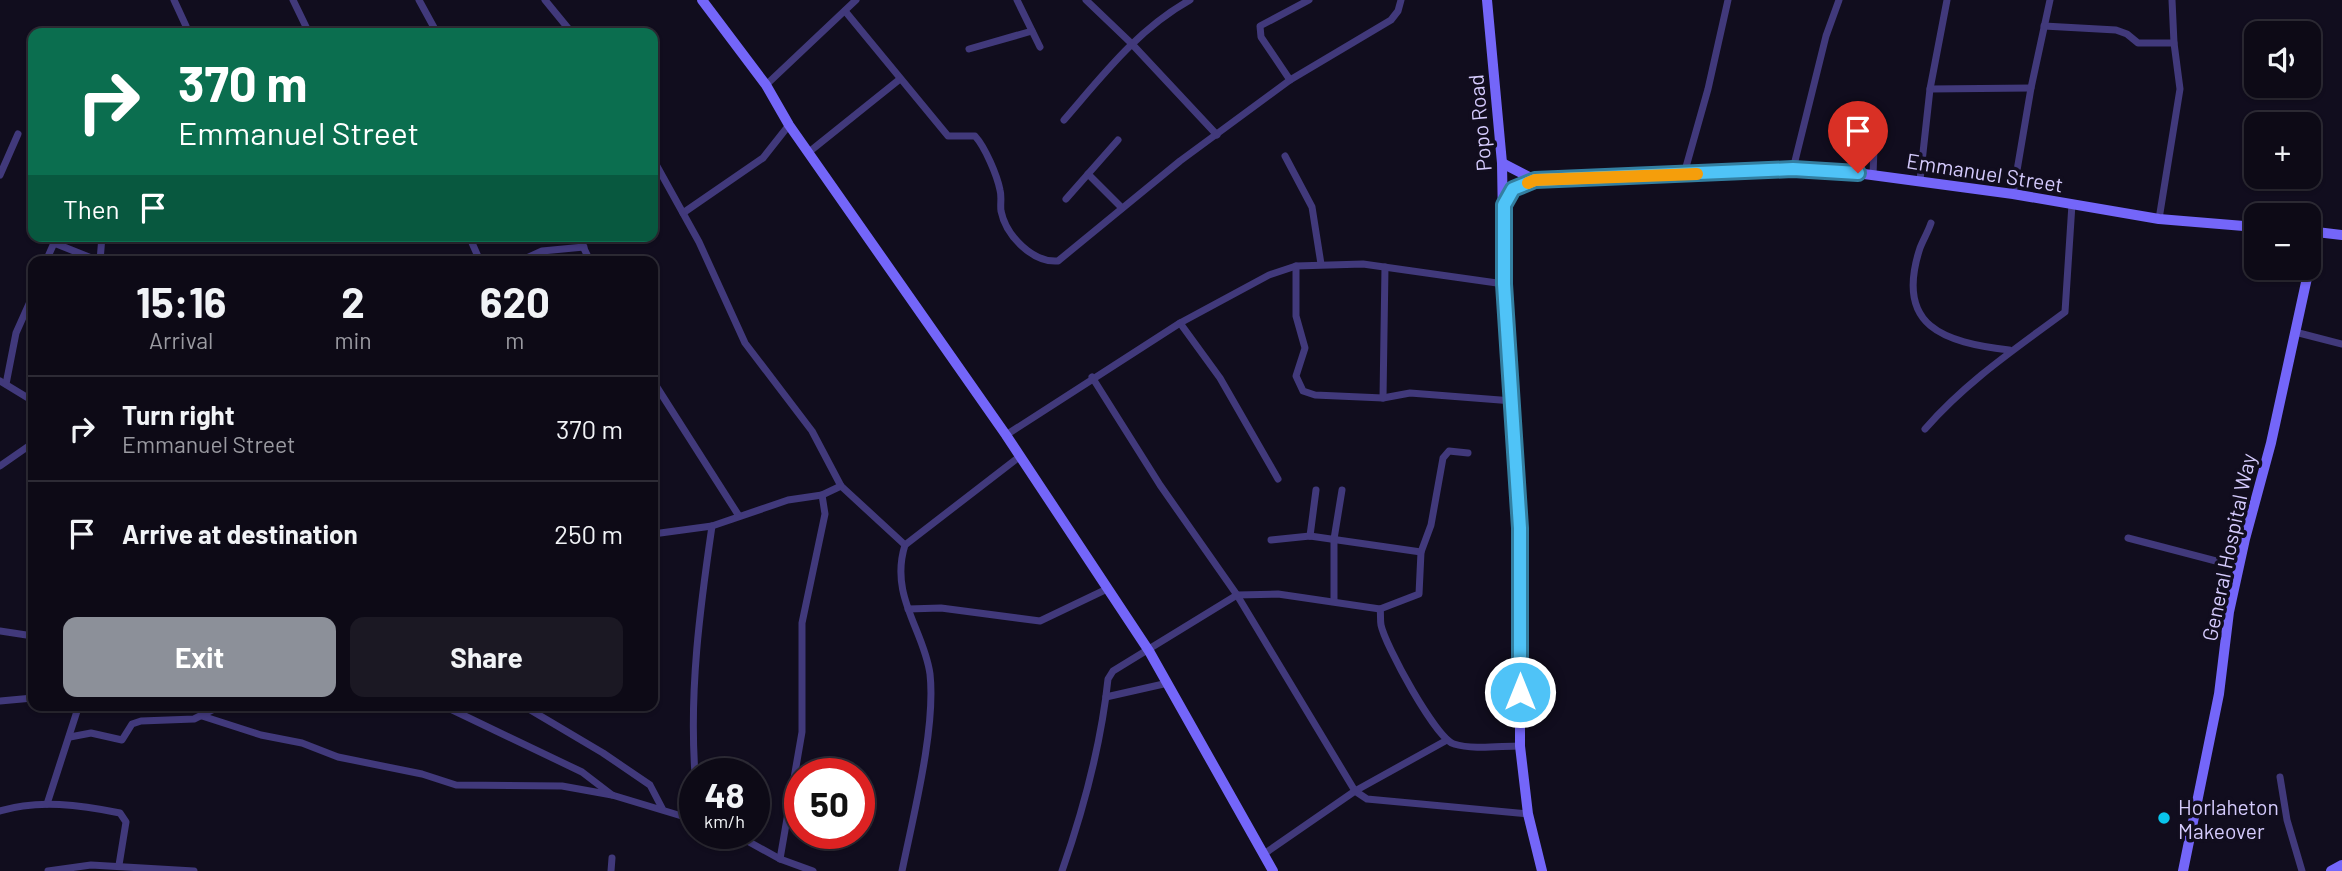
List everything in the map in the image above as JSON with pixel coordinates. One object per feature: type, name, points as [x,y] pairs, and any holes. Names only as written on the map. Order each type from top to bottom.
[{"type":"main road","points":[[702,0],[766,85],[789,125],[1006,435],[1149,651],[1273,871]]},
{"type":"main road","name":"Popo Road","points":[[1486,0],[1502,163],[1504,284],[1514,401],[1520,528],[1520,746],[1528,814],[1542,871]]},
{"type":"main road","name":"Emmanuel Street","points":[[1502,163],[1535,180],[1793,169],[1873,175],[2013,194],[2159,219],[2244,226]]},
{"type":"main road","points":[[1504,205],[1513,189],[1535,180]]},
{"type":"main road","points":[[2321,233],[2342,235]]},
{"type":"main road","name":"General Hospital Way","points":[[2183,871],[2219,694],[2239,567],[2295,332],[2304,280]]},
{"type":"main road","points":[[2331,871],[2342,865]]},
{"type":"street","points":[[174,0],[186,26]]},
{"type":"street","points":[[293,0],[307,28]]},
{"type":"street","points":[[419,0],[435,28]]},
{"type":"street","points":[[545,0],[568,28]]},
{"type":"street","points":[[766,85],[856,0]]},
{"type":"street","points":[[1017,0],[1040,47]]},
{"type":"street","points":[[1086,0],[1131,43],[1217,135]]},
{"type":"street","points":[[1064,120],[1131,43],[1155,20],[1190,0]]},
{"type":"street","points":[[1290,80],[1261,37],[1260,26],[1309,0]]},
{"type":"street","points":[[845,11],[948,136],[975,136],[988,153],[990,168],[1000,189],[1002,214],[1007,228],[1040,259],[1058,261],[1122,208],[1290,80],[1391,20],[1398,11],[1401,0]]},
{"type":"street","points":[[1684,174],[1708,89],[1728,0]]},
{"type":"street","points":[[1793,169],[1826,36],[1839,0]]},
{"type":"street","points":[[1920,180],[1930,89],[1947,0]]},
{"type":"street","points":[[2013,194],[2031,88],[2050,0]]},
{"type":"street","points":[[2159,219],[2180,89],[2172,0]]},
{"type":"street","points":[[2045,26],[2116,30],[2127,34],[2138,43],[2174,43]]},
{"type":"street","points":[[969,49],[1032,31]]},
{"type":"street","points":[[809,152],[900,79]]},
{"type":"street","points":[[1930,89],[2031,88]]},
{"type":"street","points":[[1873,175],[1875,121]]},
{"type":"street","points":[[683,213],[763,158],[789,125]]},
{"type":"street","points":[[0,175],[18,134]]},
{"type":"street","points":[[1066,198],[1118,140]]},
{"type":"street","points":[[1285,156],[1312,207],[1321,264]]},
{"type":"street","points":[[658,168],[683,213],[745,343],[812,431],[841,485],[905,545]]},
{"type":"street","points":[[1088,174],[1122,208]]},
{"type":"street","points":[[1925,429],[1963,389],[2009,350],[2065,312],[2072,204]]},
{"type":"street","points":[[1931,223],[1920,248],[1914,287],[1913,299],[1919,314],[1936,332],[1945,337],[2009,350]]},
{"type":"street","points":[[581,242],[588,256]]},
{"type":"street","points":[[48,256],[54,243],[86,256]]},
{"type":"street","points":[[531,256],[542,251],[584,247]]},
{"type":"street","points":[[1006,435],[1092,377],[1180,323],[1269,275],[1296,266],[1321,264],[1385,267],[1504,284]]},
{"type":"street","points":[[1296,266],[1296,316],[1305,348],[1296,376],[1303,391],[1315,395],[1383,398],[1410,393],[1514,401]]},
{"type":"street","points":[[1383,398],[1385,267]]},
{"type":"street","points":[[28,306],[16,333],[3,382],[28,398]]},
{"type":"street","points":[[1180,323],[1220,378],[1278,479]]},
{"type":"street","points":[[2295,332],[2342,344]]},
{"type":"street","points":[[1092,377],[1160,485],[1237,595],[1354,791],[1367,799],[1528,814]]},
{"type":"street","points":[[658,391],[739,516]]},
{"type":"street","points":[[0,466],[28,446]]},
{"type":"street","points":[[1062,871],[1084,810],[1108,679],[1113,671],[1237,595],[1279,594],[1334,599],[1380,608],[1419,594],[1421,552],[1431,525],[1443,458],[1450,451],[1468,453]]},
{"type":"street","points":[[902,871],[919,791],[930,706],[930,673],[908,609],[901,578],[901,558],[905,545],[1019,457]]},
{"type":"street","points":[[658,533],[712,526],[788,500],[822,495],[841,485]]},
{"type":"street","points":[[1310,536],[1316,490]]},
{"type":"street","points":[[1334,599],[1334,539],[1342,490]]},
{"type":"street","points":[[780,859],[802,732],[802,623],[825,514],[822,495]]},
{"type":"street","points":[[694,758],[697,624],[712,526]]},
{"type":"street","points":[[1271,540],[1310,536],[1421,552]]},
{"type":"street","points":[[2128,538],[2239,567]]},
{"type":"street","points":[[908,609],[941,608],[1040,621],[1107,589]]},
{"type":"street","points":[[1380,608],[1381,626],[1391,649],[1434,725],[1447,740],[1456,745],[1520,746]]},
{"type":"street","points":[[0,631],[28,635]]},
{"type":"street","points":[[1106,697],[1168,682]]},
{"type":"street","points":[[0,701],[28,698]]},
{"type":"street","points":[[47,804],[77,711]]},
{"type":"street","points":[[202,716],[211,711]]},
{"type":"street","points":[[455,711],[582,772],[612,795]]},
{"type":"street","points":[[532,711],[603,753],[650,785],[662,808]]},
{"type":"street","points":[[69,737],[91,733],[122,740],[132,724],[141,721],[202,716],[261,735],[302,743],[338,757],[422,774],[456,786],[562,786],[612,795],[679,814]]},
{"type":"street","points":[[1264,854],[1354,791],[1447,740]]},
{"type":"street","points":[[2280,777],[2287,820],[2302,871]]},
{"type":"street","points":[[0,811],[16,806],[47,804],[98,808],[124,816],[126,822],[119,865]]},
{"type":"street","points":[[762,849],[813,871]]},
{"type":"street","points":[[611,871],[612,858]]},
{"type":"street","points":[[48,871],[90,865],[194,871]]},
{"type":"slow traffic","points":[[1528,183],[1535,180],[1697,174]]},
{"type":"place","name":"Horlaheton Makeover","points":[[2164,818]]},
{"type":"route","points":[[1520,692],[1520,528],[1514,401],[1504,284],[1504,205],[1513,189],[1535,180],[1793,169],[1858,173]]}]
